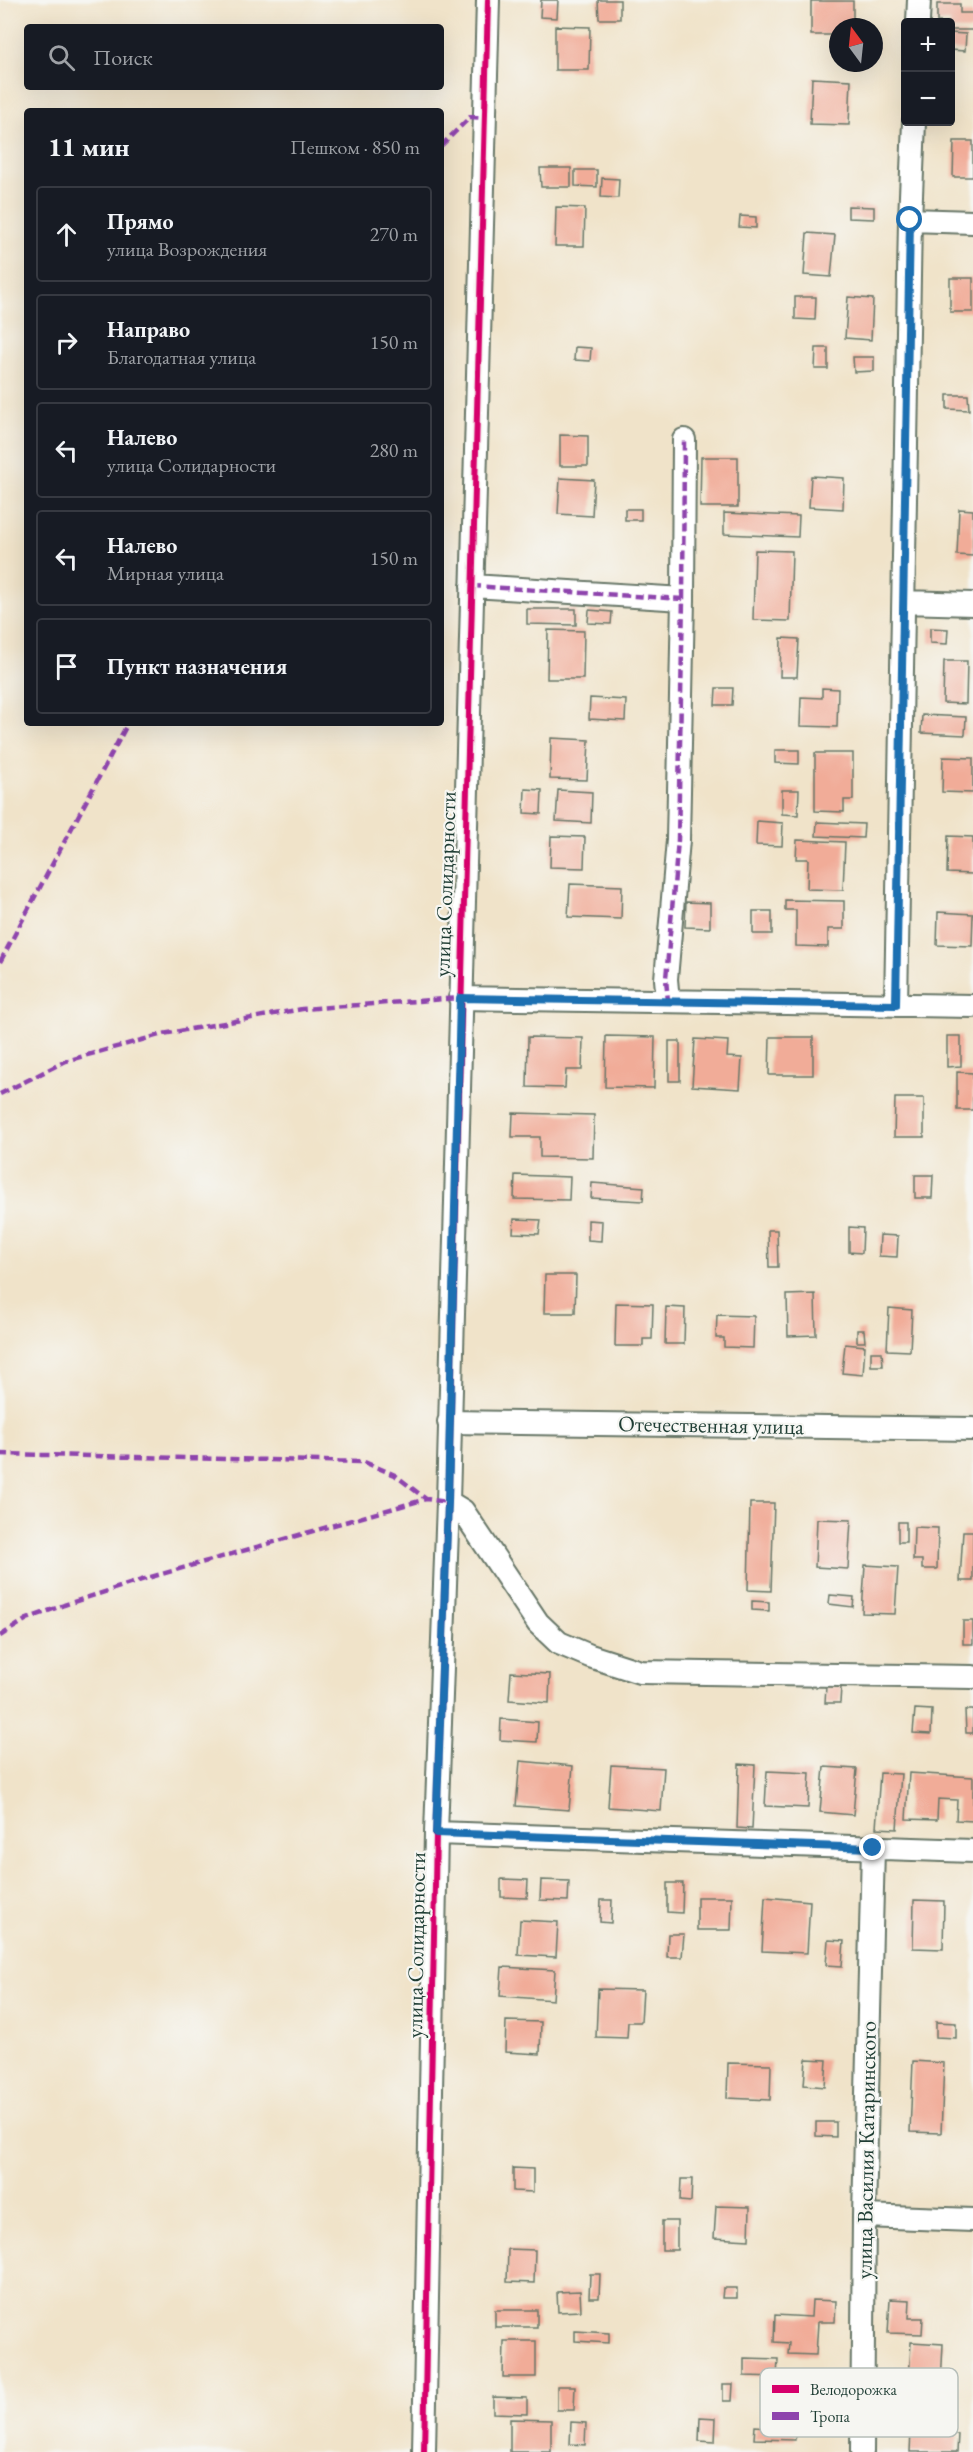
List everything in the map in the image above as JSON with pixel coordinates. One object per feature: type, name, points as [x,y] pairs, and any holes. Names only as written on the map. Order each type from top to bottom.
[{"type":"street","name":"улица Солидарности","points":[[424,2452],[436,1833],[448,1502],[488,0]]},
{"type":"street","points":[[918,18],[919,0]]},
{"type":"street","points":[[896,1005],[910,220],[914,126]]},
{"type":"street","points":[[910,220],[973,222]]},
{"type":"street","points":[[668,1001],[666,979],[678,840],[684,440]]},
{"type":"street","points":[[472,586],[683,598]]},
{"type":"street","points":[[904,602],[973,604]]},
{"type":"street","points":[[460,998],[973,1006]]},
{"type":"street","name":"Отечественная улица","points":[[449,1422],[973,1429]]},
{"type":"street","points":[[448,1502],[463,1511],[538,1623],[559,1643],[590,1656],[640,1672],[973,1677]]},
{"type":"street","points":[[436,1833],[973,1851]]},
{"type":"street","name":"улица Василия Катаринского","points":[[863,2368],[873,1848]]},
{"type":"street","points":[[864,2216],[973,2220]]},
{"type":"street","name":"улица Василия Катаринского","points":[[862,2437],[862,2452]]},
{"type":"building","points":[[541,0],[558,0],[557,18],[540,17]]},
{"type":"building","points":[[598,0],[620,0],[620,19],[599,19]]},
{"type":"building","points":[[811,1],[853,1],[853,18],[829,18],[829,35],[811,35]]},
{"type":"building","points":[[937,4],[960,4],[960,13],[973,13],[973,30],[955,30],[955,18],[937,18]]},
{"type":"building","points":[[555,26],[590,27],[589,70],[555,70]]},
{"type":"building","points":[[955,33],[966,34],[965,51],[955,50]]},
{"type":"building","points":[[812,78],[851,80],[849,125],[810,124]]},
{"type":"building","points":[[954,141],[973,141],[973,177],[953,177]]},
{"type":"building","points":[[540,168],[571,168],[571,187],[541,187]]},
{"type":"building","points":[[575,170],[597,170],[597,187],[575,186]]},
{"type":"building","points":[[602,178],[619,179],[618,198],[601,197]]},
{"type":"building","points":[[848,206],[874,207],[874,219],[848,218]]},
{"type":"building","points":[[556,207],[585,208],[584,246],[555,246]]},
{"type":"building","points":[[740,216],[756,217],[756,228],[739,227]]},
{"type":"building","points":[[807,233],[835,235],[831,277],[804,275]]},
{"type":"building","points":[[950,278],[973,278],[973,312],[950,312]]},
{"type":"building","points":[[795,297],[816,297],[815,320],[795,319]]},
{"type":"building","points":[[848,297],[873,299],[871,340],[845,338]]},
{"type":"building","points":[[575,347],[591,348],[590,361],[574,360]]},
{"type":"building","points":[[816,348],[828,348],[828,369],[815,369]]},
{"type":"building","points":[[853,357],[874,357],[874,371],[854,372]]},
{"type":"building","points":[[947,395],[968,395],[969,410],[947,409]]},
{"type":"building","points":[[560,435],[588,436],[588,466],[560,466]]},
{"type":"building","points":[[701,457],[738,457],[738,507],[700,507]]},
{"type":"building","points":[[811,476],[844,478],[843,509],[809,507]]},
{"type":"building","points":[[560,478],[594,480],[592,516],[558,514]]},
{"type":"building","points":[[625,509],[641,509],[641,520],[625,520]]},
{"type":"building","points":[[959,509],[973,510],[973,556],[957,555]]},
{"type":"building","points":[[724,513],[799,516],[798,537],[724,534]]},
{"type":"building","points":[[755,550],[792,551],[790,621],[753,620]]},
{"type":"building","points":[[527,609],[576,609],[576,625],[527,624]]},
{"type":"building","points":[[589,610],[612,612],[611,624],[588,623]]},
{"type":"building","points":[[930,628],[948,629],[947,644],[930,643]]},
{"type":"building","points":[[548,630],[584,631],[583,679],[547,679]]},
{"type":"building","points":[[781,638],[799,639],[797,677],[780,677]]},
{"type":"building","points":[[944,661],[967,661],[966,704],[943,703]]},
{"type":"building","points":[[716,688],[733,688],[732,705],[715,705]]},
{"type":"building","points":[[822,688],[838,689],[837,727],[800,726],[801,697],[822,698]]},
{"type":"building","points":[[590,698],[626,700],[625,721],[589,719]]},
{"type":"building","points":[[922,715],[966,717],[965,735],[921,733]]},
{"type":"building","points":[[551,738],[589,740],[587,780],[550,779]]},
{"type":"building","points":[[775,750],[799,750],[799,764],[775,763]]},
{"type":"building","points":[[815,753],[853,753],[853,800],[844,800],[844,812],[815,811]]},
{"type":"building","points":[[943,757],[973,758],[973,793],[942,792]]},
{"type":"building","points":[[525,789],[542,790],[541,814],[524,813]]},
{"type":"building","points":[[558,790],[592,792],[591,823],[556,821]]},
{"type":"building","points":[[782,790],[799,790],[798,815],[782,814]]},
{"type":"building","points":[[757,821],[783,823],[782,846],[756,845]]},
{"type":"building","points":[[817,822],[864,824],[863,838],[816,836]]},
{"type":"building","points":[[551,836],[585,837],[584,868],[550,867]]},
{"type":"building","points":[[948,836],[973,837],[973,874],[947,873]]},
{"type":"building","points":[[797,840],[845,842],[843,890],[807,889],[808,859],[796,859]]},
{"type":"building","points":[[570,884],[622,886],[621,919],[568,917]]},
{"type":"building","points":[[785,900],[844,901],[844,929],[828,929],[828,947],[796,946],[796,910],[785,910]]},
{"type":"building","points":[[686,902],[710,903],[710,928],[685,927]]},
{"type":"building","points":[[753,911],[772,911],[772,934],[753,934]]},
{"type":"building","points":[[938,912],[973,914],[972,946],[937,945]]},
{"type":"building","points":[[606,1036],[655,1037],[654,1088],[605,1087]]},
{"type":"building","points":[[947,1036],[961,1036],[961,1066],[947,1067]]},
{"type":"building","points":[[528,1037],[583,1038],[582,1070],[566,1070],[565,1088],[527,1087]]},
{"type":"building","points":[[770,1037],[813,1037],[813,1075],[769,1075]]},
{"type":"building","points":[[695,1039],[728,1041],[727,1057],[742,1058],[740,1089],[692,1086]]},
{"type":"building","points":[[669,1041],[680,1041],[680,1081],[669,1081]]},
{"type":"building","points":[[957,1072],[973,1073],[973,1110],[957,1110]]},
{"type":"building","points":[[895,1098],[924,1098],[924,1137],[894,1137]]},
{"type":"building","points":[[513,1113],[594,1115],[593,1158],[540,1157],[540,1137],[512,1137]]},
{"type":"building","points":[[515,1175],[570,1177],[569,1200],[514,1199]]},
{"type":"building","points":[[915,1175],[933,1175],[932,1198],[915,1198]]},
{"type":"building","points":[[592,1183],[644,1187],[643,1201],[591,1198]]},
{"type":"building","points":[[514,1219],[541,1220],[539,1234],[513,1233]]},
{"type":"building","points":[[588,1220],[602,1221],[601,1241],[588,1240]]},
{"type":"building","points":[[849,1227],[863,1228],[862,1253],[849,1252]]},
{"type":"building","points":[[768,1230],[777,1230],[778,1267],[769,1267]]},
{"type":"building","points":[[880,1235],[898,1236],[897,1257],[879,1256]]},
{"type":"building","points":[[545,1275],[576,1275],[575,1313],[544,1313]]},
{"type":"building","points":[[815,1294],[816,1335],[788,1336],[787,1295]]},
{"type":"building","points":[[616,1303],[653,1304],[652,1339],[643,1339],[643,1346],[615,1346]]},
{"type":"building","points":[[666,1307],[685,1308],[684,1344],[665,1344]]},
{"type":"building","points":[[889,1308],[912,1310],[910,1351],[887,1350]]},
{"type":"building","points":[[717,1315],[754,1316],[753,1348],[724,1347],[724,1338],[716,1338]]},
{"type":"building","points":[[857,1330],[864,1330],[865,1342],[857,1342]]},
{"type":"building","points":[[845,1344],[865,1346],[863,1375],[842,1373]]},
{"type":"building","points":[[871,1352],[882,1352],[883,1366],[871,1366]]},
{"type":"building","points":[[750,1503],[774,1503],[771,1591],[748,1590]]},
{"type":"building","points":[[817,1519],[851,1520],[848,1569],[815,1567]]},
{"type":"building","points":[[898,1522],[906,1522],[906,1542],[898,1542]]},
{"type":"building","points":[[914,1527],[938,1528],[937,1569],[922,1569],[922,1560],[913,1560]]},
{"type":"building","points":[[963,1531],[973,1531],[973,1581],[960,1581]]},
{"type":"building","points":[[865,1565],[898,1567],[895,1614],[862,1613]]},
{"type":"building","points":[[830,1595],[854,1597],[853,1607],[829,1604]]},
{"type":"building","points":[[752,1601],[769,1602],[769,1611],[752,1610]]},
{"type":"building","points":[[963,1621],[973,1621],[973,1644],[963,1644]]},
{"type":"building","points":[[511,1672],[550,1674],[549,1703],[509,1700]]},
{"type":"building","points":[[826,1686],[841,1687],[840,1703],[825,1703]]},
{"type":"building","points":[[915,1709],[932,1710],[931,1734],[913,1733]]},
{"type":"building","points":[[965,1710],[973,1710],[973,1733],[966,1733]]},
{"type":"building","points":[[501,1719],[538,1722],[537,1742],[500,1740]]},
{"type":"building","points":[[520,1761],[573,1766],[569,1810],[516,1806]]},
{"type":"building","points":[[739,1764],[755,1765],[752,1829],[737,1828]]},
{"type":"building","points":[[611,1765],[664,1768],[661,1811],[608,1807]]},
{"type":"building","points":[[824,1767],[857,1769],[853,1815],[820,1812]]},
{"type":"building","points":[[767,1771],[810,1773],[808,1808],[765,1806]]},
{"type":"building","points":[[880,1773],[901,1774],[897,1829],[876,1828]]},
{"type":"building","points":[[909,1773],[973,1777],[973,1821],[956,1820],[957,1800],[938,1799],[937,1820],[906,1819]]},
{"type":"building","points":[[501,1879],[528,1880],[527,1898],[501,1897]]},
{"type":"building","points":[[541,1880],[569,1881],[568,1901],[540,1900]]},
{"type":"building","points":[[667,1883],[683,1883],[682,1913],[667,1912]]},
{"type":"building","points":[[697,1897],[732,1897],[731,1930],[697,1930]]},
{"type":"building","points":[[765,1897],[810,1901],[807,1953],[762,1951]]},
{"type":"building","points":[[601,1900],[612,1900],[611,1923],[600,1922]]},
{"type":"building","points":[[914,1900],[944,1901],[943,1949],[913,1948]]},
{"type":"building","points":[[520,1920],[558,1922],[556,1957],[518,1955]]},
{"type":"building","points":[[668,1934],[684,1934],[682,1957],[667,1957]]},
{"type":"building","points":[[828,1940],[844,1941],[842,1966],[826,1965]]},
{"type":"building","points":[[502,1967],[555,1970],[553,2000],[500,1996]]},
{"type":"building","points":[[598,1989],[643,1990],[641,2022],[628,2022],[627,2038],[596,2037]]},
{"type":"building","points":[[506,2021],[541,2022],[540,2054],[505,2052]]},
{"type":"building","points":[[936,2022],[956,2023],[956,2038],[936,2037]]},
{"type":"building","points":[[806,2059],[827,2060],[825,2087],[804,2085]]},
{"type":"building","points":[[913,2061],[944,2063],[941,2133],[910,2132]]},
{"type":"building","points":[[728,2063],[771,2064],[770,2100],[727,2098]]},
{"type":"building","points":[[816,2122],[836,2122],[836,2137],[816,2136]]},
{"type":"building","points":[[513,2168],[533,2169],[533,2192],[513,2191]]},
{"type":"building","points":[[681,2179],[692,2179],[691,2202],[680,2201]]},
{"type":"building","points":[[716,2206],[750,2207],[749,2240],[714,2238]]},
{"type":"building","points":[[662,2221],[677,2221],[677,2250],[662,2250]]},
{"type":"building","points":[[508,2249],[535,2250],[534,2283],[507,2282]]},
{"type":"building","points":[[590,2274],[600,2274],[599,2298],[589,2298]]},
{"type":"building","points":[[723,2288],[737,2288],[737,2298],[722,2298]]},
{"type":"building","points":[[580,2291],[581,2311],[558,2312],[557,2292]]},
{"type":"building","points":[[890,2299],[910,2300],[909,2318],[923,2318],[922,2334],[888,2333]]},
{"type":"building","points":[[812,2300],[836,2301],[835,2322],[818,2322],[816,2355],[788,2354],[789,2343],[774,2342],[775,2315],[811,2317]]},
{"type":"building","points":[[495,2310],[537,2310],[537,2327],[495,2327]]},
{"type":"building","points":[[575,2331],[609,2333],[609,2343],[575,2341]]},
{"type":"building","points":[[504,2341],[536,2341],[536,2377],[503,2377]]},
{"type":"building","points":[[911,2342],[943,2344],[942,2368],[910,2368]]},
{"type":"building","points":[[744,2358],[778,2359],[778,2368],[760,2368],[760,2376],[744,2376]]},
{"type":"building","points":[[723,2384],[733,2384],[732,2401],[723,2401]]},
{"type":"building","points":[[557,2386],[575,2386],[574,2410],[557,2410]]},
{"type":"building","points":[[493,2397],[527,2398],[527,2414],[493,2413]]},
{"type":"building","points":[[700,2417],[716,2418],[715,2442],[699,2441]]},
{"type":"building","points":[[510,2419],[551,2420],[551,2452],[510,2452]]},
{"type":"building","points":[[571,2422],[586,2423],[585,2445],[570,2444]]},
{"type":"building","points":[[755,2426],[760,2426],[760,2437],[795,2437],[795,2440],[754,2439]]},
{"type":"building","points":[[911,2437],[958,2437],[957,2452],[910,2452]]},
{"type":"marked path","points":[[444,143],[470,117],[484,118]]},
{"type":"marked path","points":[[683,599],[684,440]]},
{"type":"marked path","points":[[472,586],[683,599],[678,840],[666,979],[668,1001]]},
{"type":"marked path","points":[[0,962],[126,726]]},
{"type":"marked path","points":[[0,1094],[66,1061],[163,1034],[302,1009],[460,998]]},
{"type":"marked path","points":[[0,1454],[364,1462],[395,1475],[426,1499],[448,1502]]},
{"type":"marked path","points":[[0,1636],[27,1619],[151,1577],[426,1499]]},
{"type":"cycle path","points":[[424,2452],[436,1833],[448,1502],[488,0]]},
{"type":"route","points":[[873,1848],[436,1833],[448,1502],[460,998],[896,1005],[910,220]]}]
